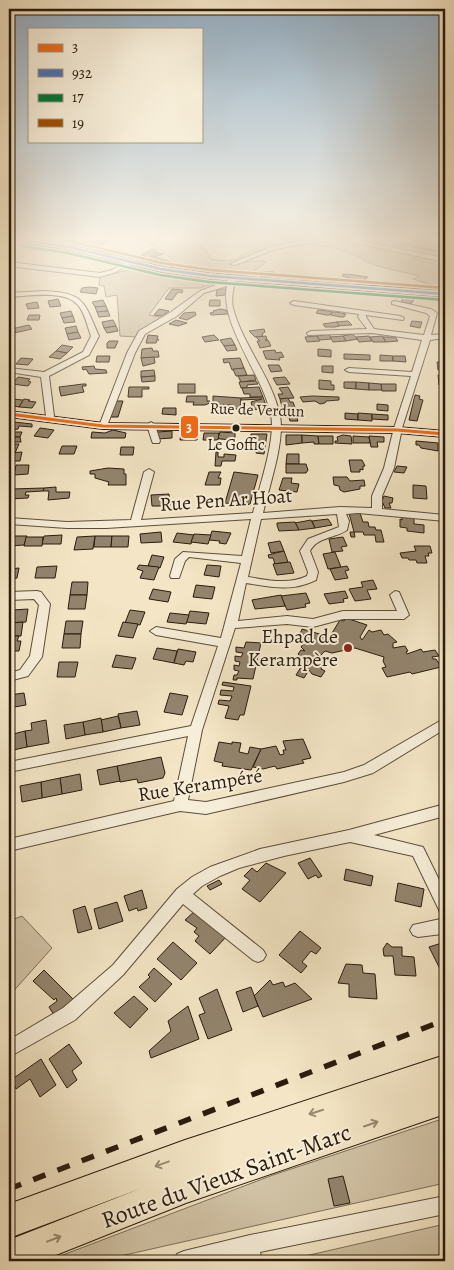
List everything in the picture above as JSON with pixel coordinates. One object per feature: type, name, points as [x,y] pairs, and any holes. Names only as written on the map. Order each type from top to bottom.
[{"type":"highway","name":"Route du Vieux Saint-Marc","points":[[9,1221],[185,1156],[445,1070]]},
{"type":"highway","name":"Route du Vieux Saint-Marc","points":[[9,1257],[186,1187],[445,1099]]},
{"type":"main road","name":"Rue de Verdun","points":[[9,416],[103,426],[277,427],[397,430],[445,434]]},
{"type":"street","points":[[9,370],[45,375],[86,354],[94,336],[81,306],[75,299]]},
{"type":"street","points":[[103,426],[131,353],[142,333],[174,314],[193,299]]},
{"type":"street","points":[[180,805],[196,730],[231,624],[277,427],[268,393],[230,307],[231,299]]},
{"type":"street","points":[[294,303],[400,318]]},
{"type":"street","points":[[378,510],[376,504],[377,496],[389,468],[397,430],[434,315],[428,311],[394,303]]},
{"type":"street","points":[[364,312],[362,317],[372,331]]},
{"type":"street","points":[[311,333],[372,331],[426,338],[445,336]]},
{"type":"street","points":[[349,370],[414,374]]},
{"type":"street","points":[[45,375],[50,416],[48,419]]},
{"type":"street","points":[[151,425],[156,442]]},
{"type":"street","points":[[135,523],[149,472]]},
{"type":"street","points":[[241,579],[284,585],[304,582],[312,578],[313,572],[304,551],[306,546],[315,538],[335,533],[344,528],[344,521],[340,510]]},
{"type":"street","name":"Rue Pen Ar Hoat","points":[[9,521],[67,525],[135,523],[340,510],[378,510],[445,518]]},
{"type":"street","points":[[175,576],[180,560],[187,554],[246,560]]},
{"type":"street","points":[[9,596],[37,595],[45,604],[36,657],[24,673],[9,677]]},
{"type":"street","points":[[231,624],[287,620],[313,623],[343,615],[404,615],[395,595]]},
{"type":"street","points":[[156,631],[225,643]]},
{"type":"street","name":"Rue Kerampéré","points":[[9,845],[180,805],[206,808],[344,777],[368,769],[445,723]]},
{"type":"street","points":[[9,767],[196,730]]},
{"type":"street","points":[[9,1049],[69,1014],[83,1002],[118,970],[190,885],[203,877],[263,854],[349,836],[445,810]]},
{"type":"street","points":[[349,836],[418,852],[445,907]]},
{"type":"street","points":[[182,894],[258,955]]},
{"type":"street","points":[[418,930],[445,925]]},
{"type":"street","points":[[184,1261],[251,1253],[445,1205]]},
{"type":"shaded area","points":[[117,299],[161,299],[149,315],[165,318],[136,337],[120,336]]},
{"type":"shaded area","points":[[22,916],[52,948],[9,996],[9,921]]},
{"type":"shaded area","points":[[445,1118],[445,1183],[98,1261],[47,1261],[273,1175]]},
{"type":"shaded area","points":[[445,1224],[445,1261],[290,1261],[292,1259]]},
{"type":"building","points":[[58,299],[61,306],[50,307],[48,301]]},
{"type":"building","points":[[403,299],[414,300],[411,304],[401,302]]},
{"type":"building","points":[[103,300],[106,306],[95,307],[92,302]]},
{"type":"building","points":[[210,300],[220,300],[220,306],[209,306]]},
{"type":"building","points":[[37,302],[39,308],[28,309],[26,304]]},
{"type":"building","points":[[106,306],[108,311],[97,312],[95,307]]},
{"type":"building","points":[[159,309],[169,311],[162,316],[154,315]]},
{"type":"building","points":[[226,310],[228,314],[211,315],[210,313],[213,311]]},
{"type":"building","points":[[318,310],[332,312],[330,315],[326,315],[316,313]]},
{"type":"building","points":[[71,311],[73,316],[62,318],[60,313]]},
{"type":"building","points":[[108,311],[110,316],[99,317],[97,312]]},
{"type":"building","points":[[195,312],[196,315],[187,320],[179,318],[184,313]]},
{"type":"building","points":[[332,312],[346,314],[344,317],[340,317],[331,315]]},
{"type":"building","points":[[29,315],[40,315],[39,320],[27,320]]},
{"type":"building","points":[[73,316],[75,322],[64,323],[62,318]]},
{"type":"building","points":[[113,320],[116,326],[104,328],[102,322]]},
{"type":"building","points":[[176,320],[187,323],[178,326],[169,324]]},
{"type":"building","points":[[348,321],[352,325],[338,326],[336,322]]},
{"type":"building","points":[[412,321],[422,322],[420,328],[410,326]]},
{"type":"building","points":[[337,322],[339,326],[335,327],[325,327],[323,324]]},
{"type":"building","points":[[29,325],[32,329],[14,333],[11,329]]},
{"type":"building","points":[[76,326],[78,332],[67,334],[65,328]]},
{"type":"building","points":[[116,326],[118,331],[107,333],[104,328]]},
{"type":"building","points":[[264,329],[263,337],[255,337],[249,331]]},
{"type":"building","points":[[78,332],[81,338],[69,340],[67,334]]},
{"type":"building","points":[[329,334],[332,339],[319,340],[317,336]]},
{"type":"building","points":[[352,334],[358,339],[346,341],[343,336]]},
{"type":"building","points":[[148,335],[158,336],[157,339],[159,340],[156,343],[146,343]]},
{"type":"building","points":[[214,335],[219,340],[205,342],[202,337]]},
{"type":"building","points":[[266,336],[271,346],[260,348],[257,341],[260,341],[256,337]]},
{"type":"building","points":[[317,336],[320,341],[307,342],[305,337]]},
{"type":"building","points":[[343,336],[346,341],[333,342],[330,337]]},
{"type":"building","points":[[369,336],[372,341],[359,342],[356,337]]},
{"type":"building","points":[[382,336],[386,342],[373,342],[370,337]]},
{"type":"building","points":[[383,337],[395,337],[398,341],[386,342]]},
{"type":"building","points":[[231,338],[235,345],[224,346],[220,340]]},
{"type":"building","points":[[109,341],[118,341],[115,348],[107,348]]},
{"type":"building","points":[[62,345],[73,347],[67,353],[56,351]]},
{"type":"building","points":[[235,345],[237,350],[227,351],[224,346]]},
{"type":"building","points":[[152,348],[153,351],[158,351],[159,357],[141,358],[142,349]]},
{"type":"building","points":[[318,349],[331,350],[331,357],[318,356]]},
{"type":"building","points":[[275,350],[276,353],[281,352],[284,357],[279,358],[280,360],[266,359],[263,351]]},
{"type":"building","points":[[56,351],[67,353],[60,359],[49,357]]},
{"type":"building","points":[[344,354],[370,355],[370,360],[344,359]]},
{"type":"building","points":[[380,355],[393,356],[393,361],[380,361]]},
{"type":"building","points":[[97,356],[110,356],[109,362],[96,362]]},
{"type":"building","points":[[393,356],[405,356],[406,362],[393,361]]},
{"type":"building","points":[[154,357],[155,363],[143,366],[141,358]]},
{"type":"building","points":[[21,358],[33,359],[28,365],[16,364]]},
{"type":"building","points":[[240,358],[244,368],[232,370],[229,362],[224,363],[223,359]]},
{"type":"building","points":[[437,362],[445,362],[445,372],[438,370]]},
{"type":"building","points":[[268,365],[279,365],[282,371],[271,372]]},
{"type":"building","points":[[94,366],[95,369],[106,370],[107,373],[89,374],[82,367]]},
{"type":"building","points":[[322,366],[333,366],[333,373],[322,372]]},
{"type":"building","points":[[244,368],[247,375],[236,376],[233,369]]},
{"type":"building","points":[[154,370],[155,376],[141,377],[141,371]]},
{"type":"building","points":[[254,375],[256,380],[241,382],[238,376]]},
{"type":"building","points":[[438,375],[445,376],[445,385],[439,385]]},
{"type":"building","points":[[155,376],[155,381],[142,382],[141,377]]},
{"type":"building","points":[[18,377],[30,379],[28,381],[31,382],[28,386],[12,384]]},
{"type":"building","points":[[285,377],[290,384],[277,385],[273,378]]},
{"type":"building","points":[[319,380],[331,381],[331,385],[334,385],[334,390],[319,389]]},
{"type":"building","points":[[256,381],[258,384],[247,385],[247,388],[241,388],[239,382]]},
{"type":"building","points":[[344,382],[356,382],[356,389],[344,388]]},
{"type":"building","points":[[356,382],[369,383],[369,390],[356,389]]},
{"type":"building","points":[[369,383],[381,384],[382,390],[369,390]]},
{"type":"building","points":[[86,384],[86,386],[82,386],[84,392],[61,396],[59,387]]},
{"type":"building","points":[[178,384],[195,384],[195,393],[178,393]]},
{"type":"building","points":[[381,384],[396,384],[396,391],[382,391]]},
{"type":"building","points":[[129,387],[149,387],[149,389],[142,389],[142,397],[128,397]]},
{"type":"building","points":[[259,387],[263,397],[250,397],[250,394],[244,394],[242,388]]},
{"type":"building","points":[[288,387],[294,398],[280,399],[278,394],[283,394],[279,388]]},
{"type":"building","points":[[415,395],[420,396],[419,399],[423,400],[417,421],[409,420]]},
{"type":"building","points":[[187,396],[207,396],[207,401],[210,401],[210,403],[193,405],[194,402],[186,402]]},
{"type":"building","points":[[213,396],[241,398],[240,409],[235,409],[233,405],[213,405]]},
{"type":"building","points":[[263,397],[267,408],[261,410],[253,409],[251,402],[262,399],[241,400],[241,398]]},
{"type":"building","points":[[300,397],[339,397],[339,400],[326,401],[320,404],[315,401],[303,402]]},
{"type":"building","points":[[288,398],[290,402],[293,402],[296,410],[283,411],[280,399]]},
{"type":"building","points":[[12,399],[23,400],[19,407],[9,405]]},
{"type":"building","points":[[24,399],[36,402],[32,408],[19,407]]},
{"type":"building","points":[[115,401],[123,401],[118,417],[110,417]]},
{"type":"building","points":[[377,404],[388,405],[388,411],[377,410]]},
{"type":"building","points":[[163,408],[176,408],[176,415],[162,414]]},
{"type":"building","points":[[294,410],[298,421],[290,421],[289,417],[285,417],[283,411]]},
{"type":"building","points":[[345,413],[358,414],[358,420],[345,419]]},
{"type":"building","points":[[358,413],[372,414],[372,421],[358,420]]},
{"type":"building","points":[[372,414],[388,415],[388,420],[372,419]]},
{"type":"building","points":[[14,422],[32,424],[32,427],[19,426],[18,429],[12,430]]},
{"type":"building","points":[[40,428],[54,430],[48,438],[34,436]]},
{"type":"building","points":[[113,430],[126,433],[125,438],[91,438],[92,432],[105,433]]},
{"type":"building","points":[[172,431],[172,438],[157,439],[157,432]]},
{"type":"building","points":[[11,432],[22,432],[20,437],[10,437]]},
{"type":"building","points":[[220,432],[235,433],[235,440],[218,438]]},
{"type":"building","points":[[181,433],[198,433],[197,440],[180,440]]},
{"type":"building","points":[[204,433],[219,433],[218,440],[203,440]]},
{"type":"building","points":[[251,434],[267,434],[264,454],[256,453],[258,444],[250,444]]},
{"type":"building","points":[[286,435],[302,435],[302,443],[286,445]]},
{"type":"building","points":[[302,435],[318,436],[319,444],[314,444],[314,442],[302,443]]},
{"type":"building","points":[[343,435],[351,436],[352,444],[335,443],[335,441],[338,441],[337,437]]},
{"type":"building","points":[[318,436],[333,436],[333,444],[319,444]]},
{"type":"building","points":[[353,436],[369,437],[370,443],[353,443]]},
{"type":"building","points":[[369,436],[384,437],[384,442],[377,442],[378,447],[371,447]]},
{"type":"building","points":[[10,437],[20,437],[21,442],[9,442]]},
{"type":"building","points":[[416,441],[438,443],[438,451],[421,448],[419,445],[416,445]]},
{"type":"building","points":[[9,444],[19,444],[15,453],[9,453]]},
{"type":"building","points":[[62,446],[77,446],[74,454],[59,454]]},
{"type":"building","points":[[121,447],[134,447],[133,455],[120,455]]},
{"type":"building","points":[[22,452],[20,461],[9,461],[9,453]]},
{"type":"building","points":[[216,452],[218,452],[218,457],[224,457],[224,454],[236,455],[235,461],[222,461],[221,466],[215,466]]},
{"type":"building","points":[[287,454],[299,454],[299,464],[286,464]]},
{"type":"building","points":[[349,460],[362,460],[365,466],[363,466],[363,470],[351,472]]},
{"type":"building","points":[[286,464],[306,464],[308,470],[306,473],[286,473]]},
{"type":"building","points":[[16,465],[29,465],[28,474],[14,475]]},
{"type":"building","points":[[397,466],[407,467],[404,473],[394,472]]},
{"type":"building","points":[[108,468],[124,469],[126,485],[108,485],[109,482],[95,478],[95,474],[90,474],[90,471]]},
{"type":"building","points":[[209,472],[221,472],[218,478],[221,478],[220,485],[205,485]]},
{"type":"building","points":[[234,472],[258,475],[250,504],[225,503]]},
{"type":"building","points":[[333,477],[347,477],[350,481],[364,480],[365,486],[360,486],[360,489],[344,492],[340,490],[339,486],[334,485]]},
{"type":"building","points":[[283,478],[292,478],[291,483],[299,484],[297,492],[279,490]]},
{"type":"building","points":[[413,485],[426,486],[427,499],[413,498]]},
{"type":"building","points":[[56,487],[56,492],[70,492],[69,498],[48,500],[49,491],[43,491],[44,488]]},
{"type":"building","points":[[44,488],[43,491],[26,492],[25,495],[29,495],[28,498],[9,499],[11,489]]},
{"type":"building","points":[[169,494],[170,506],[152,506],[151,495]]},
{"type":"building","points":[[384,496],[393,498],[392,503],[389,503],[391,508],[385,508],[382,501]]},
{"type":"building","points":[[349,513],[360,513],[363,522],[368,522],[369,527],[381,530],[384,542],[376,542],[375,535],[364,535],[363,532],[354,532]]},
{"type":"building","points":[[402,517],[414,518],[414,524],[424,525],[424,533],[407,531],[407,528],[400,527],[400,519],[402,520]]},
{"type":"building","points":[[328,519],[332,525],[315,528],[312,521]]},
{"type":"building","points":[[311,520],[315,528],[299,530],[295,523]]},
{"type":"building","points":[[295,522],[299,530],[279,531],[277,523]]},
{"type":"building","points":[[212,531],[231,533],[226,544],[219,543],[220,541],[209,540]]},
{"type":"building","points":[[161,532],[162,542],[141,543],[140,534]]},
{"type":"building","points":[[350,532],[354,532],[355,537],[351,537]]},
{"type":"building","points":[[177,533],[194,535],[191,544],[173,542]]},
{"type":"building","points":[[194,534],[211,535],[208,544],[191,542]]},
{"type":"building","points":[[62,535],[61,544],[42,544],[44,536]]},
{"type":"building","points":[[9,536],[27,536],[24,545],[9,546]]},
{"type":"building","points":[[95,536],[112,536],[111,547],[94,547]]},
{"type":"building","points":[[95,536],[93,549],[74,550],[77,537]]},
{"type":"building","points":[[112,536],[129,536],[128,547],[111,547]]},
{"type":"building","points":[[26,537],[43,537],[42,546],[24,546]]},
{"type":"building","points":[[343,537],[347,546],[341,547],[343,551],[332,552],[329,539]]},
{"type":"building","points":[[280,541],[284,551],[271,553],[268,543]]},
{"type":"building","points":[[414,546],[430,546],[432,553],[428,553],[429,556],[425,556],[427,563],[417,563],[416,560],[402,558],[400,553],[416,551]]},
{"type":"building","points":[[284,551],[288,562],[275,564],[273,558],[269,558],[268,555]]},
{"type":"building","points":[[335,552],[341,567],[328,569],[323,554]]},
{"type":"building","points":[[152,555],[164,557],[160,568],[148,566]]},
{"type":"building","points":[[290,562],[294,573],[277,575],[273,564]]},
{"type":"building","points":[[139,565],[159,567],[154,580],[140,578],[143,571],[137,569]]},
{"type":"building","points":[[207,565],[221,566],[219,577],[204,575]]},
{"type":"building","points":[[57,566],[55,578],[35,578],[37,567]]},
{"type":"building","points":[[347,566],[349,570],[345,571],[348,578],[335,580],[330,569]]},
{"type":"building","points":[[19,568],[17,578],[9,579],[9,569]]},
{"type":"building","points":[[373,580],[377,589],[367,590],[371,599],[355,601],[349,589],[363,587],[361,582]]},
{"type":"building","points":[[72,582],[88,582],[87,595],[70,595]]},
{"type":"building","points":[[196,585],[215,587],[212,599],[193,597]]},
{"type":"building","points":[[153,589],[171,592],[168,602],[149,599]]},
{"type":"building","points":[[345,591],[348,598],[343,599],[344,602],[329,604],[324,594]]},
{"type":"building","points":[[306,593],[310,603],[305,604],[306,607],[287,610],[281,596]]},
{"type":"building","points":[[70,595],[87,595],[85,609],[68,609]]},
{"type":"building","points":[[281,595],[285,606],[255,609],[252,600]]},
{"type":"building","points":[[28,609],[26,622],[10,623],[13,610]]},
{"type":"building","points":[[130,610],[145,612],[140,625],[125,623]]},
{"type":"building","points":[[190,611],[209,613],[206,624],[186,622]]},
{"type":"building","points":[[170,613],[189,615],[186,624],[167,622]]},
{"type":"building","name":"Ehpad de Kerampère","points":[[346,618],[367,625],[360,637],[362,640],[369,630],[372,632],[381,630],[384,635],[388,634],[397,642],[393,643],[393,648],[405,646],[408,651],[406,652],[407,654],[421,649],[423,652],[435,650],[439,656],[432,657],[436,659],[441,667],[412,674],[410,672],[387,677],[382,668],[386,667],[383,661],[384,657],[355,648],[332,653],[325,651],[319,657],[327,660],[321,669],[325,671],[321,677],[312,674],[309,670],[304,678],[296,675],[301,667],[297,665],[301,657],[298,654],[301,650],[305,651],[301,647],[306,640],[304,635],[300,634],[302,629],[323,635],[322,637],[326,639],[332,637],[334,634],[332,633],[340,620],[344,621]]},
{"type":"building","points":[[66,621],[83,621],[81,634],[64,634]]},
{"type":"building","points":[[23,622],[21,636],[9,636],[9,623]]},
{"type":"building","points":[[123,622],[138,624],[133,638],[118,636]]},
{"type":"building","points":[[64,634],[81,634],[80,648],[62,648]]},
{"type":"building","points":[[9,636],[19,636],[17,641],[21,641],[19,651],[9,651]]},
{"type":"building","points":[[246,642],[261,643],[253,679],[237,678],[237,680],[233,680],[234,675],[237,675],[239,671],[234,670],[234,665],[239,666],[240,662],[235,661],[235,656],[241,657],[243,653],[236,652],[236,647],[244,648]]},
{"type":"building","points":[[157,648],[177,651],[174,663],[153,659]]},
{"type":"building","points":[[178,649],[196,652],[193,662],[186,661],[184,665],[174,663]]},
{"type":"building","points":[[116,655],[136,658],[132,669],[112,667]]},
{"type":"building","points":[[59,662],[78,662],[75,677],[57,677]]},
{"type":"building","points":[[223,682],[251,686],[244,715],[240,715],[238,720],[225,718],[229,706],[218,704],[219,700],[230,701],[232,696],[220,695],[221,690],[233,691],[234,687],[222,685]]},
{"type":"building","points":[[24,693],[26,705],[9,708],[9,695]]},
{"type":"building","points":[[170,693],[188,696],[182,715],[164,712]]},
{"type":"building","points":[[137,711],[140,725],[121,728],[118,714]]},
{"type":"building","points":[[118,716],[121,728],[103,732],[101,720]]},
{"type":"building","points":[[101,718],[103,732],[85,735],[83,722]]},
{"type":"building","points":[[46,720],[49,743],[27,747],[25,731],[32,730],[31,723]]},
{"type":"building","points":[[83,722],[85,735],[66,739],[64,725]]},
{"type":"building","points":[[25,731],[27,747],[9,751],[9,735]]},
{"type":"building","points":[[303,739],[311,758],[302,760],[304,763],[277,769],[275,766],[263,769],[253,767],[261,749],[276,746],[280,755],[284,754],[283,750],[286,750],[283,741]]},
{"type":"building","points":[[219,742],[241,743],[239,752],[248,754],[250,747],[261,749],[251,770],[222,766],[223,763],[214,761]]},
{"type":"building","points":[[161,757],[165,773],[163,778],[138,783],[137,779],[120,782],[117,766]]},
{"type":"building","points":[[117,766],[120,781],[100,785],[97,770]]},
{"type":"building","points":[[80,774],[82,790],[62,794],[60,778]]},
{"type":"building","points":[[60,778],[62,794],[42,798],[41,782]]},
{"type":"building","points":[[41,782],[42,798],[22,802],[20,786]]},
{"type":"building","points":[[310,858],[322,876],[318,878],[316,875],[308,879],[298,863]]},
{"type":"building","points":[[266,863],[286,873],[260,902],[242,889],[250,880],[244,876],[252,868],[257,872]]},
{"type":"building","points":[[346,869],[373,876],[371,886],[344,880]]},
{"type":"building","points":[[219,880],[222,884],[210,890],[207,886]]},
{"type":"building","points":[[398,883],[424,889],[421,907],[395,901]]},
{"type":"building","points":[[142,890],[147,908],[138,911],[137,908],[129,911],[124,896]]},
{"type":"building","points":[[117,902],[123,921],[99,929],[94,909]]},
{"type":"building","points":[[85,906],[92,929],[78,933],[73,910]]},
{"type":"building","points":[[196,910],[227,936],[210,954],[195,941],[199,936],[194,932],[197,928],[185,920]]},
{"type":"building","points":[[300,931],[321,948],[316,954],[311,951],[302,962],[307,966],[301,973],[279,955]]},
{"type":"building","points":[[173,942],[197,963],[181,980],[157,959]]},
{"type":"building","points":[[445,942],[445,968],[440,969],[429,947]]},
{"type":"building","points":[[387,943],[392,947],[402,947],[402,956],[414,957],[416,976],[395,975],[393,956],[384,956],[383,949]]},
{"type":"building","points":[[346,964],[362,965],[363,973],[375,974],[377,999],[349,997],[349,984],[338,983]]},
{"type":"building","points":[[154,968],[172,984],[155,1002],[139,987],[150,977],[148,975]]},
{"type":"building","points":[[44,970],[74,1000],[54,1015],[49,1007],[57,1001],[56,998],[54,1000],[33,981]]},
{"type":"building","points":[[270,980],[273,985],[283,982],[285,987],[295,983],[312,999],[263,1017],[254,996]]},
{"type":"building","points":[[251,987],[258,1006],[243,1012],[236,992]]},
{"type":"building","points":[[217,989],[232,1030],[208,1039],[199,1015],[205,1013],[199,998]]},
{"type":"building","points":[[134,996],[148,1009],[130,1028],[114,1013]]},
{"type":"building","points":[[188,1006],[199,1039],[151,1058],[149,1051],[171,1031],[168,1021]]},
{"type":"building","points":[[69,1044],[82,1063],[72,1071],[77,1080],[67,1088],[49,1059]]},
{"type":"building","points":[[41,1059],[56,1085],[40,1097],[30,1079],[16,1089],[11,1080]]},
{"type":"building","points":[[343,1176],[350,1203],[334,1206],[328,1179]]},
{"type":"railway","points":[[9,1189],[445,1020]]},
{"type":"transit line","name":"17","points":[[435,299],[445,300]]},
{"type":"transit line","name":"3","points":[[9,414],[103,426],[397,430],[445,434]]},
{"type":"place","name":"Le Goffic","points":[[236,428]]},
{"type":"place","name":"Ehpad de Kerampère","points":[[348,648]]}]
